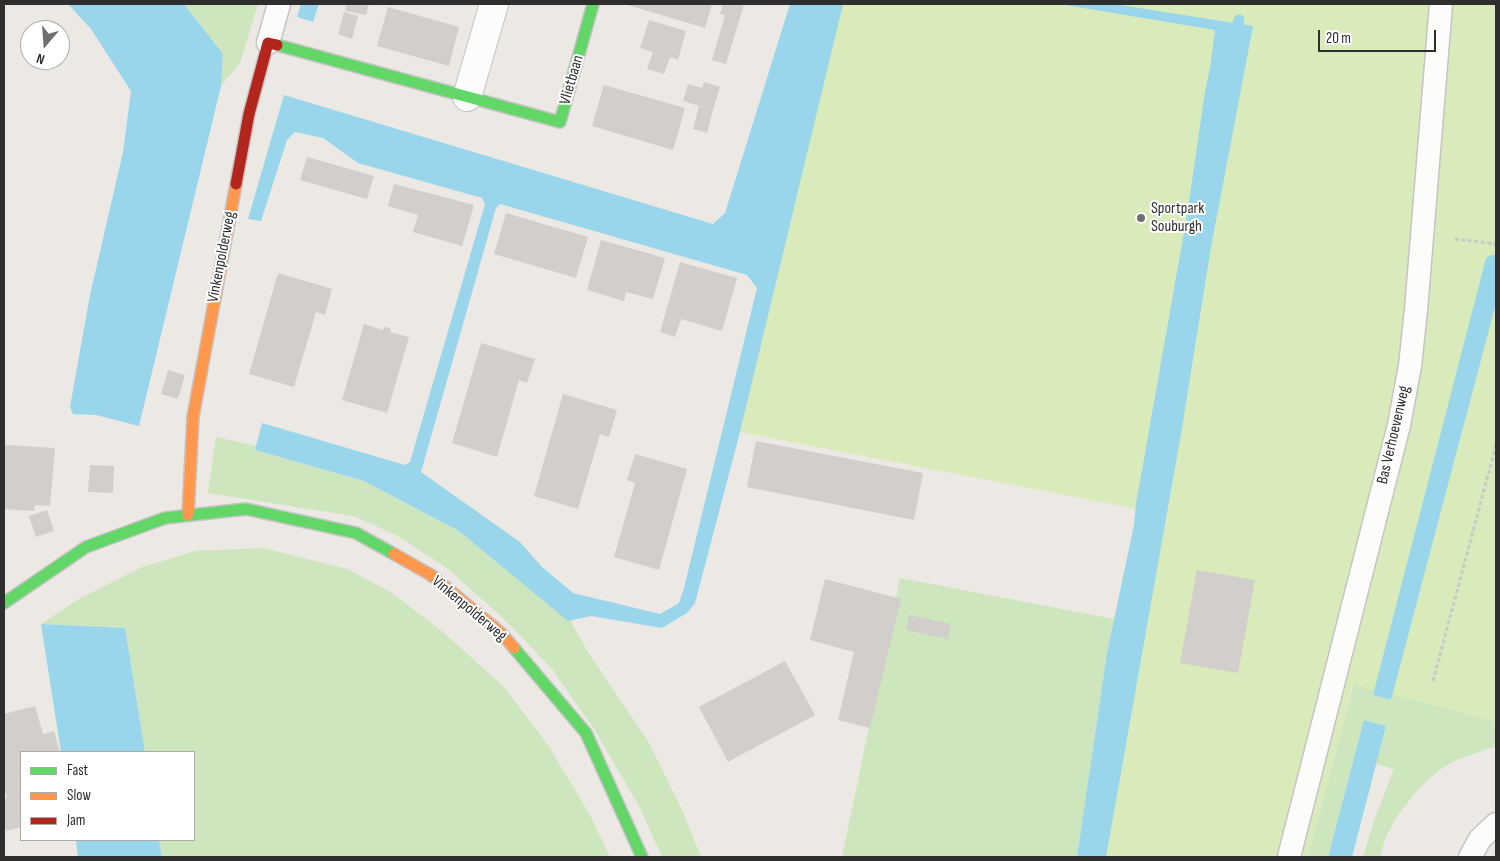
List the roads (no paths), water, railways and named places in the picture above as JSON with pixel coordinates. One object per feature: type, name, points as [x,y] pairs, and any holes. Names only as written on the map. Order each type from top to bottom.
[{"type":"street","points":[[467,97],[494,4]]},
{"type":"street","name":"Vlietbaan","points":[[268,43],[560,122],[593,4]]},
{"type":"street","name":"Vinkenpolderweg","points":[[188,515],[193,417],[249,114],[268,43]]},
{"type":"street","name":"Vinkenpolderweg","points":[[4,603],[86,547],[165,518],[246,508],[356,533],[430,575],[502,634],[586,733],[642,857]]},
{"type":"lane","name":"Vinkenpolderweg","points":[[268,43],[279,4]]},
{"type":"lane","name":"Bas Verhoevenweg","points":[[1289,857],[1399,425],[1410,366],[1441,4]]},
{"type":"lane","points":[[1470,857],[1480,839],[1496,824]]},
{"type":"water","points":[[68,4],[184,4],[223,54],[221,86],[139,426],[96,415],[73,414],[70,407],[90,295],[123,152],[131,91],[91,29]]},
{"type":"water","points":[[301,4],[319,4],[313,22],[297,17]]},
{"type":"water","points":[[790,4],[843,4],[740,432],[695,603],[687,613],[662,628],[591,616],[568,621],[459,531],[364,481],[255,450],[262,423],[405,465],[410,462],[485,204],[482,198],[358,163],[323,138],[295,132],[287,140],[261,221],[248,219],[284,95],[713,224],[725,213]],"holes":[[[500,204],[747,275],[757,288],[679,603],[660,614],[573,593],[541,566],[520,542],[421,472],[496,208]]]},
{"type":"water","points":[[1059,4],[1114,4],[1253,26],[1211,247],[1181,434],[1106,857],[1077,857],[1107,653],[1134,525],[1136,504],[1187,215],[1215,30]]},
{"type":"water","points":[[1496,255],[1496,303],[1391,700],[1373,695],[1486,258]]},
{"type":"water","points":[[41,624],[125,628],[145,751],[61,751]]},
{"type":"water","points":[[1364,720],[1386,726],[1352,857],[1328,857]]},
{"type":"water","points":[[76,841],[159,841],[162,857],[78,857]]},
{"type":"waterway","points":[[1236,38],[1239,20]]},
{"type":"place","name":"Sportpark Souburgh","points":[[1141,218]]}]
